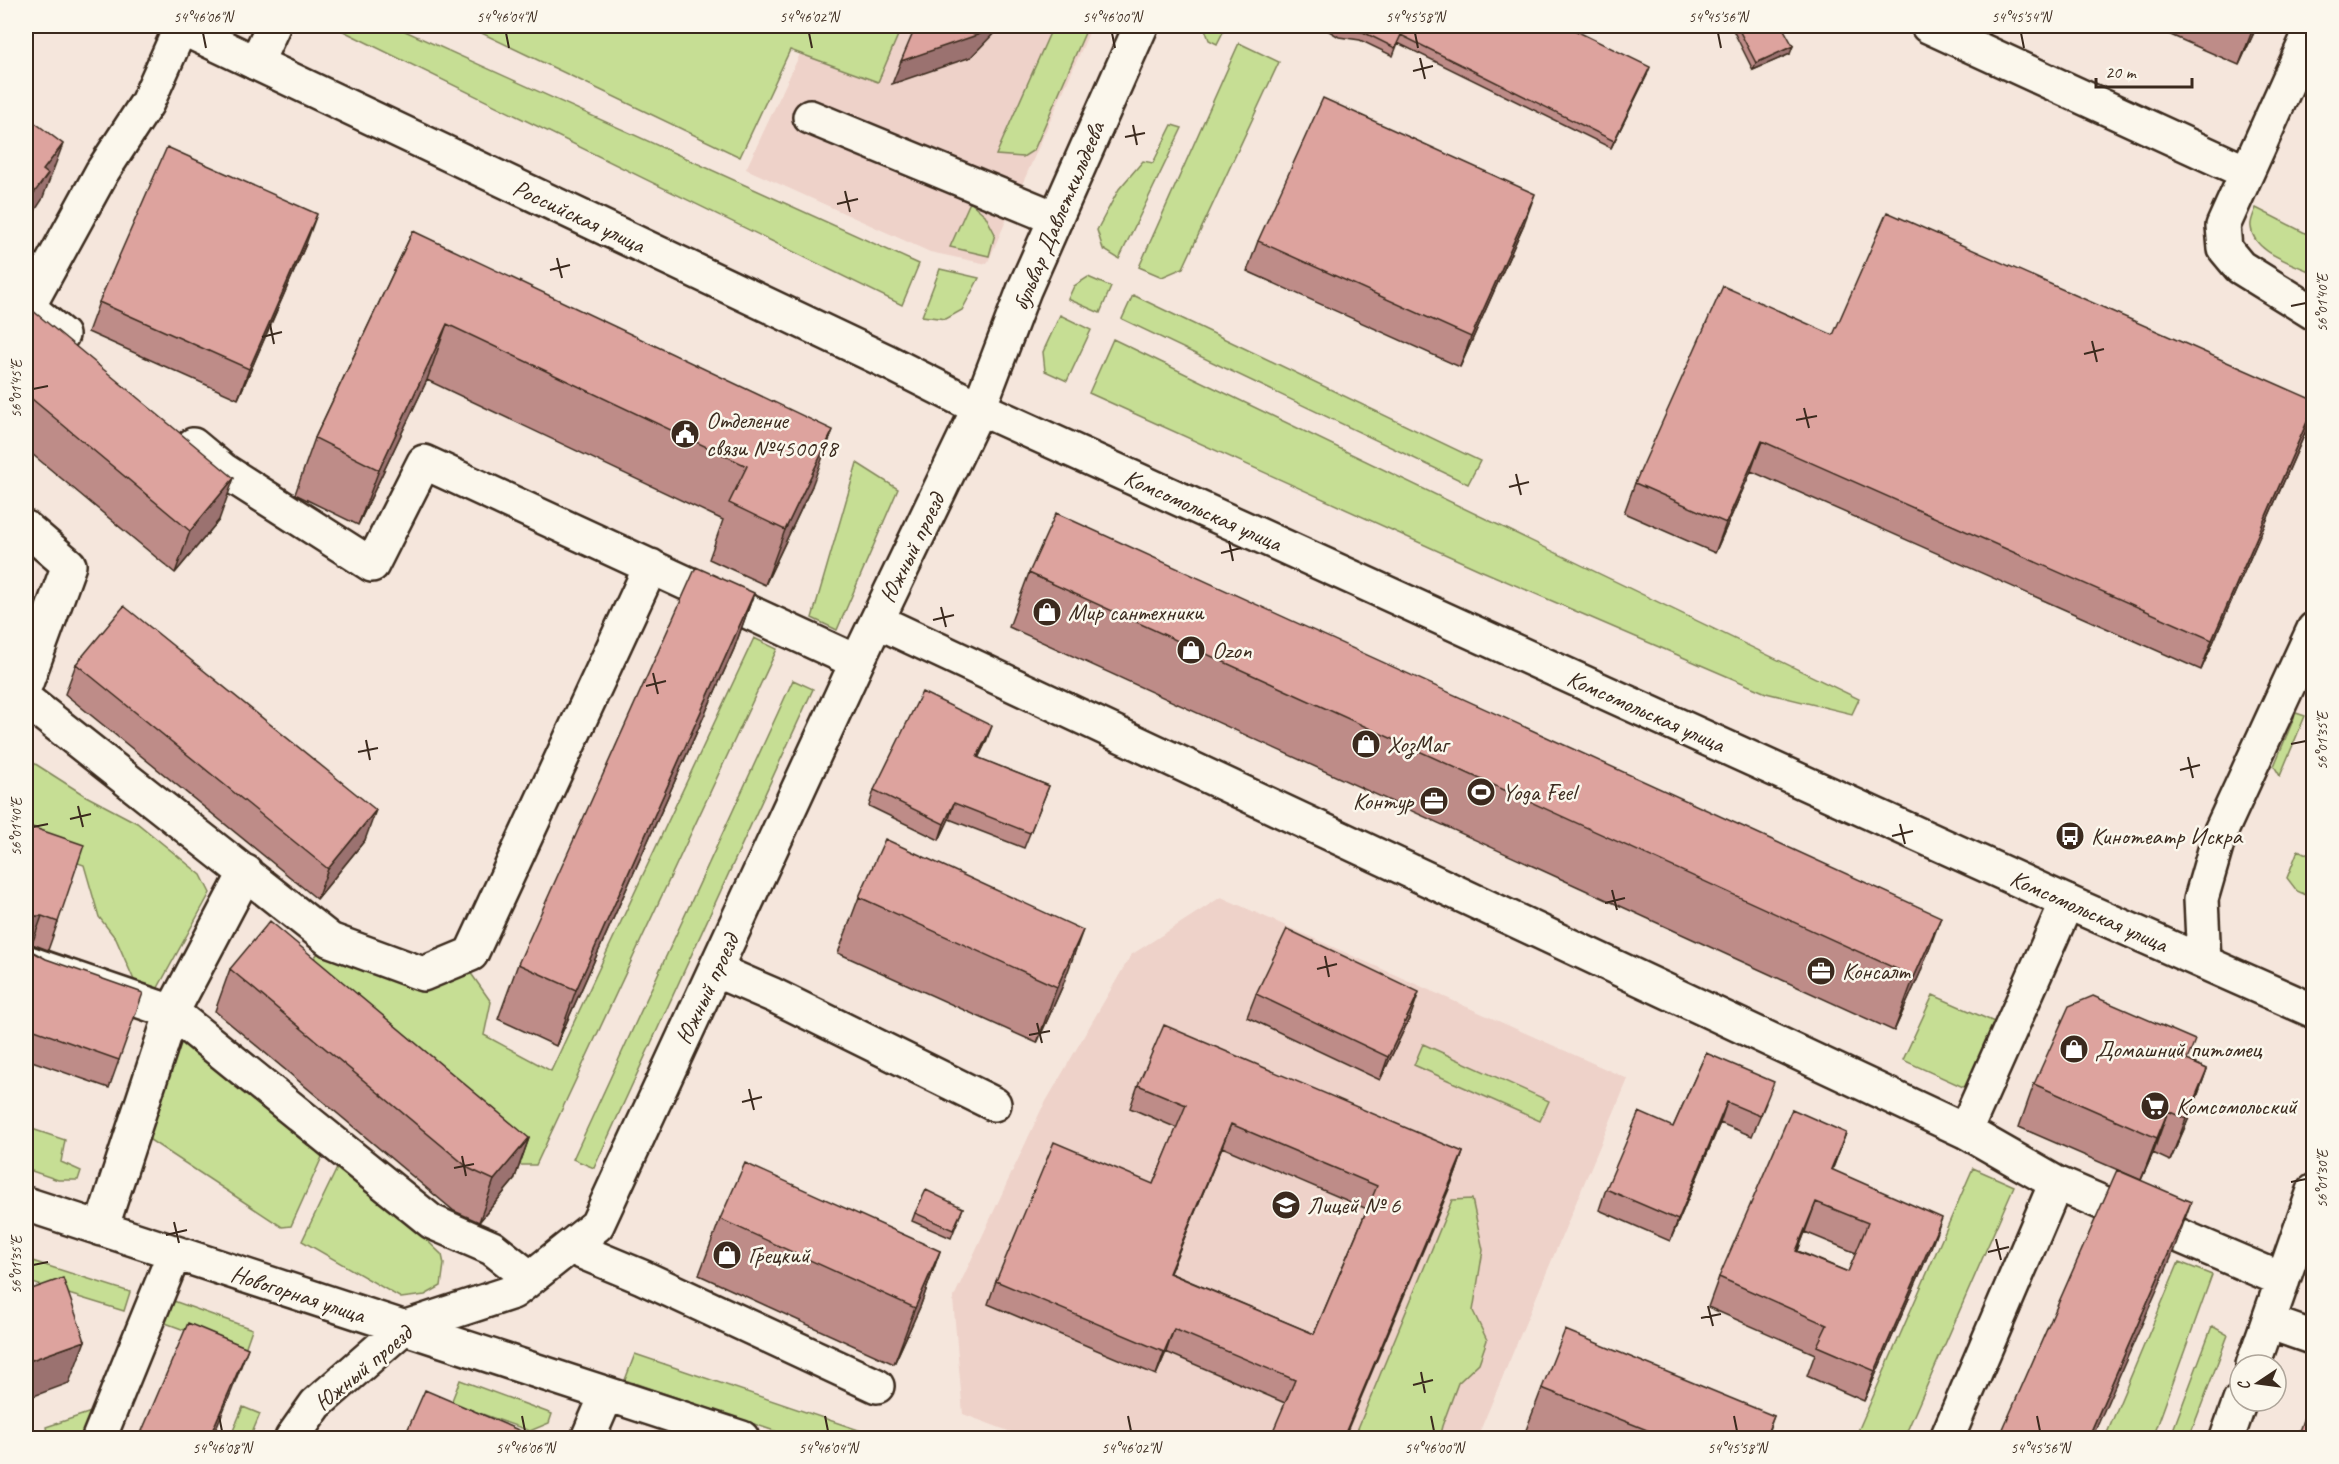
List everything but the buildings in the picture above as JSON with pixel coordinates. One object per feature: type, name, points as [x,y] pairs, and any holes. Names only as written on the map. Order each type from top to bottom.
[{"type":"street","points":[[81,352],[27,308],[102,172],[147,103],[179,26]]},
{"type":"street","name":"Российская улица","points":[[179,26],[878,357],[979,408]]},
{"type":"street","points":[[256,63],[273,26]]},
{"type":"street","name":"бульвар Давлеткильдеева","points":[[979,408],[1024,290],[1141,26]]},
{"type":"street","points":[[1928,26],[2246,172]]},
{"type":"street","points":[[2313,26],[2223,226],[2225,249],[2240,267],[2313,313]]},
{"type":"street","points":[[810,117],[1056,219]]},
{"type":"street","name":"Южный проезд","points":[[292,1438],[316,1404],[404,1328],[513,1292],[597,1225],[857,662],[979,408]]},
{"type":"street","name":"Комсомольская улица","points":[[979,408],[2067,902],[2313,1011]]},
{"type":"street","points":[[170,425],[223,470],[372,565],[424,462],[857,662]]},
{"type":"street","points":[[26,528],[69,565],[26,683]]},
{"type":"street","points":[[26,700],[330,940],[423,974],[471,954],[651,566]]},
{"type":"street","points":[[877,621],[1965,1131],[2056,1183],[2283,1280]]},
{"type":"street","points":[[2204,963],[2201,899],[2220,833],[2313,629]]},
{"type":"street","points":[[101,1229],[172,1012],[246,872]]},
{"type":"street","points":[[1965,1131],[2067,902]]},
{"type":"street","points":[[26,962],[172,1012],[432,1222],[492,1248],[530,1278]]},
{"type":"street","points":[[715,970],[773,995],[994,1104]]},
{"type":"street","points":[[1947,1438],[2056,1183]]},
{"type":"street","points":[[2257,1353],[2313,1191]]},
{"type":"street","name":"Новогорная улица","points":[[26,1204],[742,1438]]},
{"type":"street","points":[[570,1247],[652,1282],[877,1386]]},
{"type":"street","points":[[99,1438],[174,1254]]},
{"type":"street","points":[[2268,1322],[2313,1338]]},
{"type":"street","points":[[588,1438],[607,1394]]},
{"type":"street","points":[[2227,1438],[2236,1413]]},
{"type":"shaded area","points":[[888,26],[1092,26],[987,264],[930,252],[746,169],[801,52]]},
{"type":"shaded area","name":"Лицей № 6","points":[[1221,897],[1628,1079],[1477,1438],[1027,1438],[963,1414],[953,1299],[1041,1110],[1131,955]]},
{"type":"green space","points":[[333,26],[394,26],[919,264],[902,305]]},
{"type":"green space","points":[[467,26],[902,26],[878,82],[790,50],[740,157]]},
{"type":"green space","points":[[1053,26],[1088,26],[1034,150],[1023,157],[996,155]]},
{"type":"green space","points":[[1204,26],[1226,26],[1217,44],[1209,40]]},
{"type":"green space","points":[[1239,43],[1279,62],[1183,268],[1162,277],[1139,267]]},
{"type":"green space","points":[[1172,125],[1182,128],[1119,259],[1103,249],[1097,230],[1119,189],[1143,161],[1153,163]]},
{"type":"green space","points":[[970,202],[985,215],[995,234],[989,256],[950,247]]},
{"type":"green space","points":[[2256,208],[2313,237],[2313,273],[2275,256],[2259,244],[2253,236],[2251,227]]},
{"type":"green space","points":[[940,269],[979,278],[962,310],[946,319],[922,316]]},
{"type":"green space","points":[[1088,277],[1111,287],[1100,313],[1068,299],[1074,286]]},
{"type":"green space","points":[[1133,295],[1480,461],[1468,484],[1122,319]]},
{"type":"green space","points":[[1060,315],[1091,330],[1067,381],[1045,371],[1043,352]]},
{"type":"green space","points":[[1113,339],[1859,699],[1852,714],[1766,693],[1480,570],[1089,393]]},
{"type":"green space","points":[[857,463],[898,489],[837,630],[812,618]]},
{"type":"green space","points":[[754,638],[777,649],[536,1165],[520,1165],[299,978],[324,945],[470,972],[491,1002],[484,1035],[551,1071]]},
{"type":"green space","points":[[793,680],[813,689],[594,1168],[573,1159]]},
{"type":"green space","points":[[2296,713],[2305,716],[2280,776],[2274,766]]},
{"type":"green space","points":[[26,758],[84,795],[137,823],[201,875],[210,893],[155,993],[137,987],[116,939],[99,917],[84,865],[26,845]]},
{"type":"green space","points":[[2298,850],[2313,857],[2313,898],[2297,891],[2287,878]]},
{"type":"green space","points":[[1933,995],[2001,1025],[1972,1091],[1903,1060]]},
{"type":"green space","points":[[174,1037],[186,1037],[316,1142],[322,1157],[291,1226],[282,1227],[150,1140],[146,1124]]},
{"type":"green space","points":[[1423,1044],[1549,1101],[1540,1121],[1414,1065]]},
{"type":"green space","points":[[26,1127],[65,1140],[61,1162],[81,1171],[78,1180],[58,1180],[26,1169]]},
{"type":"green space","points":[[342,1158],[442,1255],[444,1264],[441,1286],[425,1295],[401,1298],[302,1241]]},
{"type":"green space","points":[[1973,1168],[2014,1186],[1904,1438],[1855,1438]]},
{"type":"green space","points":[[1472,1199],[1483,1250],[1473,1311],[1487,1340],[1479,1363],[1458,1383],[1439,1438],[1354,1438],[1452,1200]]},
{"type":"green space","points":[[26,1259],[130,1292],[124,1311],[26,1281]]},
{"type":"green space","points":[[2179,1262],[2212,1275],[2153,1438],[2105,1438]]},
{"type":"green space","points":[[168,1299],[252,1329],[244,1352],[160,1321]]},
{"type":"green space","points":[[2212,1326],[2228,1335],[2189,1438],[2170,1438]]},
{"type":"green space","points":[[635,1354],[882,1438],[795,1438],[625,1380]]},
{"type":"green space","points":[[460,1380],[552,1414],[549,1423],[530,1431],[451,1403]]},
{"type":"green space","points":[[106,1407],[93,1438],[49,1438],[46,1427]]},
{"type":"green space","points":[[243,1407],[260,1414],[250,1438],[230,1438]]},
{"type":"place","name":"Отделение связи №450098","points":[[685,434]]},
{"type":"place","name":"Мир сантехники","points":[[1047,612]]},
{"type":"place","name":"Ozon","points":[[1191,650]]},
{"type":"place","name":"ХозМаг","points":[[1366,744]]},
{"type":"place","name":"Yoga Feel","points":[[1481,792]]},
{"type":"place","name":"Контур","points":[[1434,801]]},
{"type":"place","name":"Кинотеатр Искра","points":[[2070,836]]},
{"type":"place","name":"Консалт","points":[[1821,971]]},
{"type":"place","name":"Домашний питомец","points":[[2074,1049]]},
{"type":"place","name":"Комсомольский","points":[[2155,1106]]},
{"type":"place","name":"Лицей № 6","points":[[1286,1205]]},
{"type":"place","name":"Грецкий","points":[[727,1255]]}]
